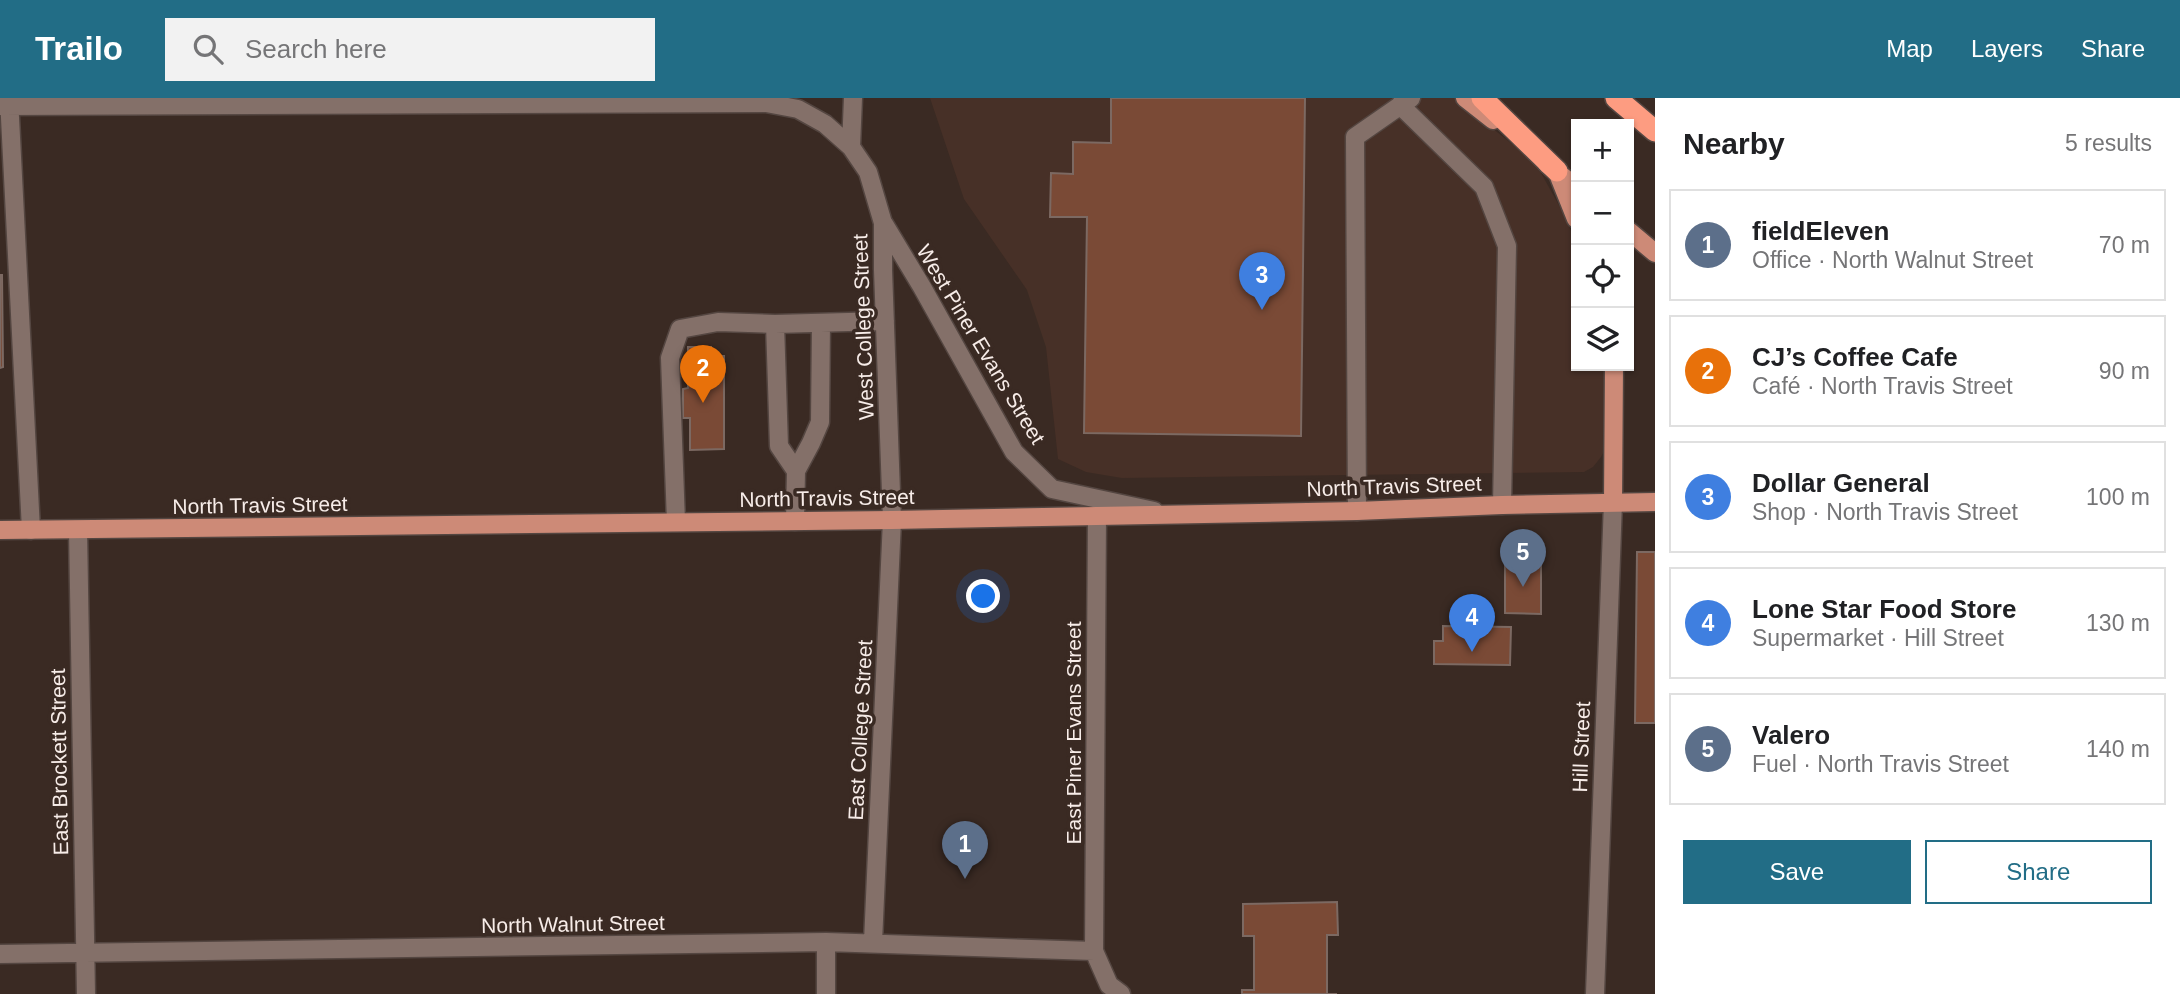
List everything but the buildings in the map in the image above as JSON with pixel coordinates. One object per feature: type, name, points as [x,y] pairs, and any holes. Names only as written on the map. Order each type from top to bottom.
[{"type":"highway","points":[[1482,98],[1557,171]]},
{"type":"highway","points":[[1615,98],[1655,131]]},
{"type":"main road","points":[[1465,98],[1571,183]]},
{"type":"main road","points":[[1557,171],[1571,206]]},
{"type":"main road","points":[[1634,235],[1655,253]]},
{"type":"main road","points":[[1613,502],[1614,371]]},
{"type":"main road","name":"North Travis Street","points":[[0,530],[892,520],[1655,502]]},
{"type":"street","points":[[851,147],[853,98]]},
{"type":"street","points":[[1357,511],[1355,137],[1406,102],[1484,187],[1507,246],[1502,505]]},
{"type":"street","points":[[6,103],[31,530]]},
{"type":"street","name":"West College Street","points":[[6,103],[766,103],[799,109],[825,124],[851,147],[868,172],[883,223],[892,520]]},
{"type":"street","name":"West Piner Evans Street","points":[[883,223],[1014,452],[1052,489],[1168,514]]},
{"type":"street","points":[[676,522],[670,358],[680,329],[718,323],[885,321]]},
{"type":"street","points":[[795,521],[796,471],[820,422],[821,323]]},
{"type":"street","points":[[775,324],[779,446],[796,471]]},
{"type":"street","name":"Hill Street","points":[[1595,994],[1613,502]]},
{"type":"street","name":"East Piner Evans Street","points":[[1094,951],[1097,516]]},
{"type":"street","name":"East College Street","points":[[873,942],[892,520]]},
{"type":"street","name":"East Brockett Street","points":[[78,530],[86,994]]},
{"type":"street","points":[[825,994],[826,942]]},
{"type":"street","name":"North Walnut Street","points":[[0,954],[826,942],[1094,951]]},
{"type":"street","points":[[1094,951],[1109,985],[1121,994]]},
{"type":"shaded area","points":[[930,98],[1454,98],[1531,159],[1566,218],[1571,231],[1571,371],[1607,371],[1605,449],[1593,467],[1584,472],[1122,478],[1086,472],[1058,459],[1046,347],[1027,290],[964,199]]},
{"type":"place","name":"Dollar General","points":[[1262,310]]},
{"type":"place","name":"CJ’s Coffee Cafe","points":[[703,403]]},
{"type":"place","name":"Valero","points":[[1523,587]]},
{"type":"place","name":"Lone Star Food Store","points":[[1472,652]]},
{"type":"place","name":"fieldEleven","points":[[965,879]]}]
